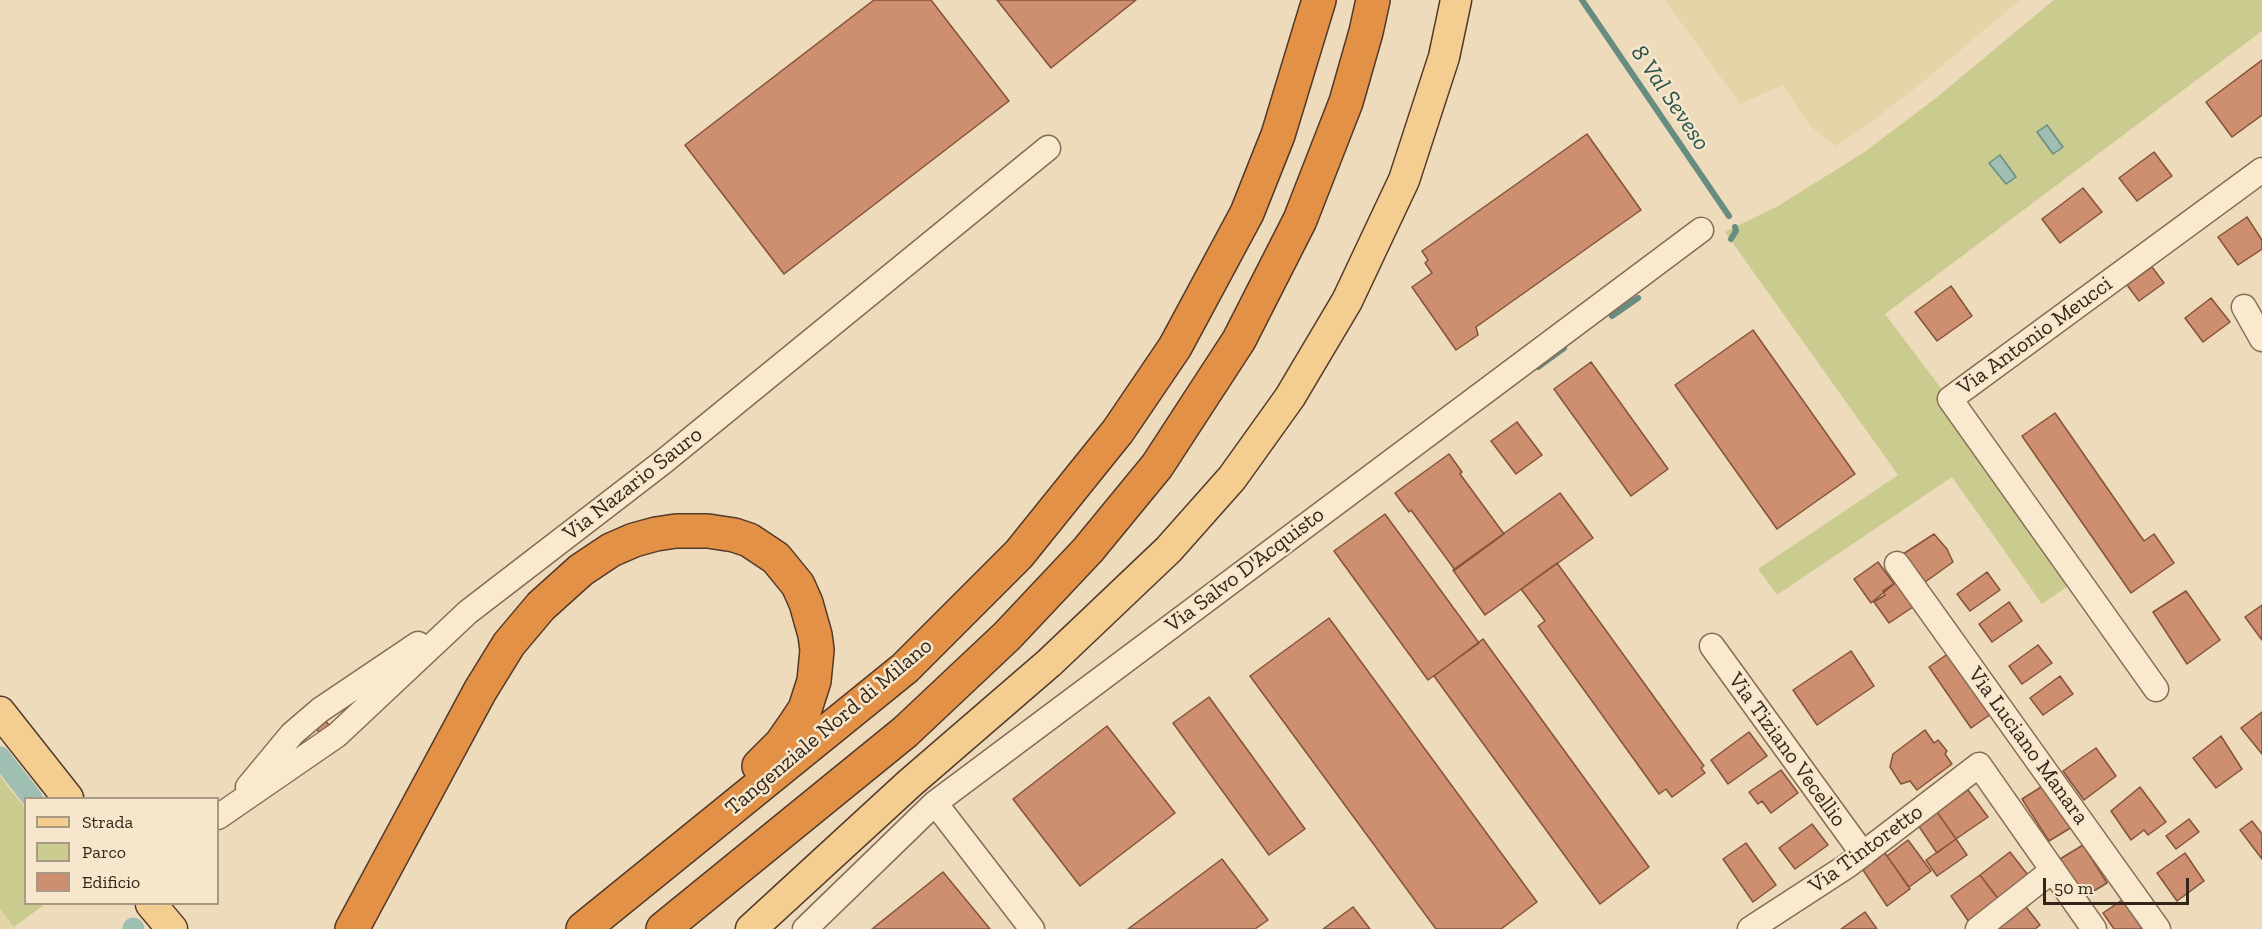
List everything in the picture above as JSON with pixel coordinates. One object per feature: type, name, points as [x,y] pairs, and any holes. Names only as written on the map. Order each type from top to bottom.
[{"type":"highway","name":"Tangenziale Nord di Milano","points":[[582,929],[905,668],[1020,554],[1118,431],[1175,347],[1247,213],[1278,135],[1319,0]]},
{"type":"highway","points":[[663,929],[904,732],[1007,636],[1088,550],[1157,466],[1239,340],[1300,220],[1346,102],[1373,0]]},
{"type":"highway","points":[[352,929],[480,691],[509,644],[541,606],[580,570],[611,550],[634,540],[656,534],[693,531],[714,532],[749,540],[776,558],[788,571],[806,603],[817,650],[814,681],[805,709],[781,744],[693,821],[582,929]]},
{"type":"main road","points":[[751,929],[910,783],[1049,663],[1169,549],[1232,478],[1290,398],[1352,291],[1404,180],[1444,57],[1456,0]]},
{"type":"main road","points":[[0,712],[67,797]]},
{"type":"main road","points":[[153,905],[172,929]]},
{"type":"street","name":"Via Nazario Sauro","points":[[225,811],[337,735],[468,612],[663,462],[1048,148]]},
{"type":"street","name":"Via Antonio Meucci","points":[[2156,689],[1950,399],[2262,170]]},
{"type":"street","name":"Via Salvo D'Acquisto","points":[[805,929],[934,803],[1701,230]]},
{"type":"street","points":[[2244,307],[2262,339]]},
{"type":"street","name":"Via Luciano Manara","points":[[1897,564],[2158,929]]},
{"type":"street","name":"Via Tiziano Vecellio","points":[[1712,646],[1863,854]]},
{"type":"street","name":"Via Tintoretto","points":[[1750,929],[1863,854],[1979,765],[2053,870]]},
{"type":"street","points":[[934,803],[1032,929]]},
{"type":"street","points":[[1978,929],[2053,870],[2094,929]]},
{"type":"shaded area","points":[[1665,0],[2020,0],[1918,86],[1836,146],[1810,126],[1783,85],[1740,104]]},
{"type":"shaded area","points":[[2047,125],[2063,147],[2053,154],[2037,132]]},
{"type":"shaded area","points":[[2000,155],[2016,177],[2006,184],[1989,163]]},
{"type":"shaded area","points":[[0,909],[14,927],[15,929],[0,929]]},
{"type":"green space","points":[[2054,0],[2262,0],[2262,31],[1885,314],[1947,396],[2074,582],[2042,604],[1952,477],[1777,595],[1758,569],[1898,475],[1725,232],[1778,206],[1863,153],[1936,98]]},
{"type":"green space","points":[[0,776],[24,807],[24,905],[44,905],[14,927],[0,909]]},
{"type":"building","points":[[874,0],[931,0],[1009,101],[784,274],[685,145]]},
{"type":"building","points":[[997,0],[1136,0],[1051,68]]},
{"type":"building","points":[[2262,60],[2262,115],[2232,137],[2206,102]]},
{"type":"building","points":[[1587,134],[1641,210],[1476,327],[1478,335],[1456,350],[1412,287],[1432,273],[1425,263],[1428,260],[1422,251]]},
{"type":"building","points":[[2154,152],[2172,176],[2137,201],[2119,178]]},
{"type":"building","points":[[2083,188],[2102,212],[2060,243],[2042,219]]},
{"type":"building","points":[[2247,217],[2262,240],[2262,249],[2238,265],[2218,237]]},
{"type":"building","points":[[2152,267],[2164,283],[2139,301],[2127,285]]},
{"type":"building","points":[[1951,286],[1972,316],[1937,341],[1915,312]]},
{"type":"building","points":[[2211,298],[2230,322],[2203,342],[2185,318]]},
{"type":"building","points":[[1753,330],[1855,474],[1777,529],[1675,385]]},
{"type":"building","points":[[1591,362],[1668,469],[1631,496],[1554,389]]},
{"type":"building","points":[[2055,413],[2144,541],[2154,534],[2174,563],[2131,593],[2022,436]]},
{"type":"building","points":[[1517,422],[1542,455],[1516,474],[1491,441]]},
{"type":"building","points":[[1449,454],[1462,472],[1460,474],[1504,534],[1455,570],[1411,510],[1409,512],[1395,493]]},
{"type":"building","points":[[1560,493],[1593,538],[1485,615],[1453,570]]},
{"type":"building","points":[[1385,514],[1479,643],[1428,680],[1334,551]]},
{"type":"building","points":[[1934,534],[1947,549],[1953,562],[1921,585],[1900,556]]},
{"type":"building","points":[[1878,562],[1894,584],[1871,603],[1854,579]]},
{"type":"building","points":[[1557,563],[1704,766],[1701,768],[1705,773],[1672,797],[1666,789],[1659,794],[1538,626],[1545,621],[1521,589]]},
{"type":"building","points":[[1987,572],[2000,590],[1970,611],[1957,594]]},
{"type":"building","points":[[1897,582],[1913,607],[1889,623],[1874,602],[1885,595],[1883,591]]},
{"type":"building","points":[[2186,591],[2220,640],[2187,664],[2153,612]]},
{"type":"building","points":[[2009,602],[2022,621],[1992,642],[1979,624]]},
{"type":"building","points":[[2262,605],[2262,640],[2245,617]]},
{"type":"building","points":[[1329,618],[1537,902],[1501,929],[1436,929],[1250,676]]},
{"type":"building","points":[[1483,639],[1649,867],[1600,904],[1434,676]]},
{"type":"building","points":[[2038,645],[2052,663],[2022,684],[2009,666]]},
{"type":"building","points":[[1851,651],[1874,686],[1817,725],[1793,690]]},
{"type":"building","points":[[1949,653],[1991,714],[1971,728],[1929,667]]},
{"type":"building","points":[[2060,676],[2073,694],[2043,715],[2030,698]]},
{"type":"building","points":[[1209,697],[1305,829],[1269,855],[1173,723]]},
{"type":"building","points":[[2262,712],[2262,754],[2241,728]]},
{"type":"building","points":[[325,720],[332,729],[322,736],[316,728]]},
{"type":"building","points":[[1107,726],[1175,813],[1080,886],[1013,799]]},
{"type":"building","points":[[1925,730],[1934,743],[1938,740],[1947,751],[1945,754],[1952,764],[1917,790],[1910,781],[1901,784],[1890,767],[1893,754]]},
{"type":"building","points":[[1749,732],[1767,756],[1728,784],[1711,760]]},
{"type":"building","points":[[2221,736],[2242,769],[2216,788],[2193,758]]},
{"type":"building","points":[[2096,748],[2116,776],[2084,800],[2063,771]]},
{"type":"building","points":[[1781,770],[1798,793],[1771,813],[1762,801],[1758,804],[1749,792]]},
{"type":"building","points":[[2046,784],[2072,827],[2049,841],[2022,799]]},
{"type":"building","points":[[2140,787],[2166,822],[2148,835],[2144,830],[2131,840],[2111,811]]},
{"type":"building","points":[[1968,790],[1988,817],[1956,839],[1937,812]]},
{"type":"building","points":[[1937,812],[1956,839],[1937,853],[1918,825]]},
{"type":"building","points":[[2189,819],[2199,832],[2176,849],[2166,836]]},
{"type":"building","points":[[2252,821],[2262,834],[2262,859],[2240,830]]},
{"type":"building","points":[[1812,824],[1828,845],[1795,869],[1779,848]]},
{"type":"building","points":[[1956,839],[1967,855],[1937,876],[1926,860]]},
{"type":"building","points":[[1908,840],[1931,871],[1909,887],[1887,856]]},
{"type":"building","points":[[1746,843],[1776,885],[1753,902],[1723,859]]},
{"type":"building","points":[[2083,845],[2107,883],[2084,897],[2060,859]]},
{"type":"building","points":[[2010,852],[2031,879],[2000,901],[1980,875]]},
{"type":"building","points":[[1885,853],[1910,889],[1887,906],[1863,870]]},
{"type":"building","points":[[2185,853],[2204,881],[2177,901],[2157,873]]},
{"type":"building","points":[[1222,859],[1268,920],[1255,929],[1128,929]]},
{"type":"building","points":[[943,872],[990,929],[872,929]]},
{"type":"building","points":[[1980,875],[1999,900],[1969,922],[1951,896]]},
{"type":"building","points":[[2122,900],[2143,929],[2114,929],[2103,913]]},
{"type":"building","points":[[1353,907],[1370,929],[1323,929]]},
{"type":"building","points":[[2026,907],[2040,925],[2035,929],[1996,929]]},
{"type":"building","points":[[1865,912],[1877,929],[1841,929]]},
{"type":"waterway","name":"8 Val Seveso","points":[[1582,0],[1729,216]]},
{"type":"waterway","name":"8 Val Seveso","points":[[1731,239],[1736,231],[1735,227]]},
{"type":"waterway","name":"8 Val Seveso","points":[[1612,316],[1638,298]]},
{"type":"waterway","name":"8 Val Seveso","points":[[1538,367],[1564,348]]},
{"type":"waterway","points":[[0,757],[31,797]]}]
